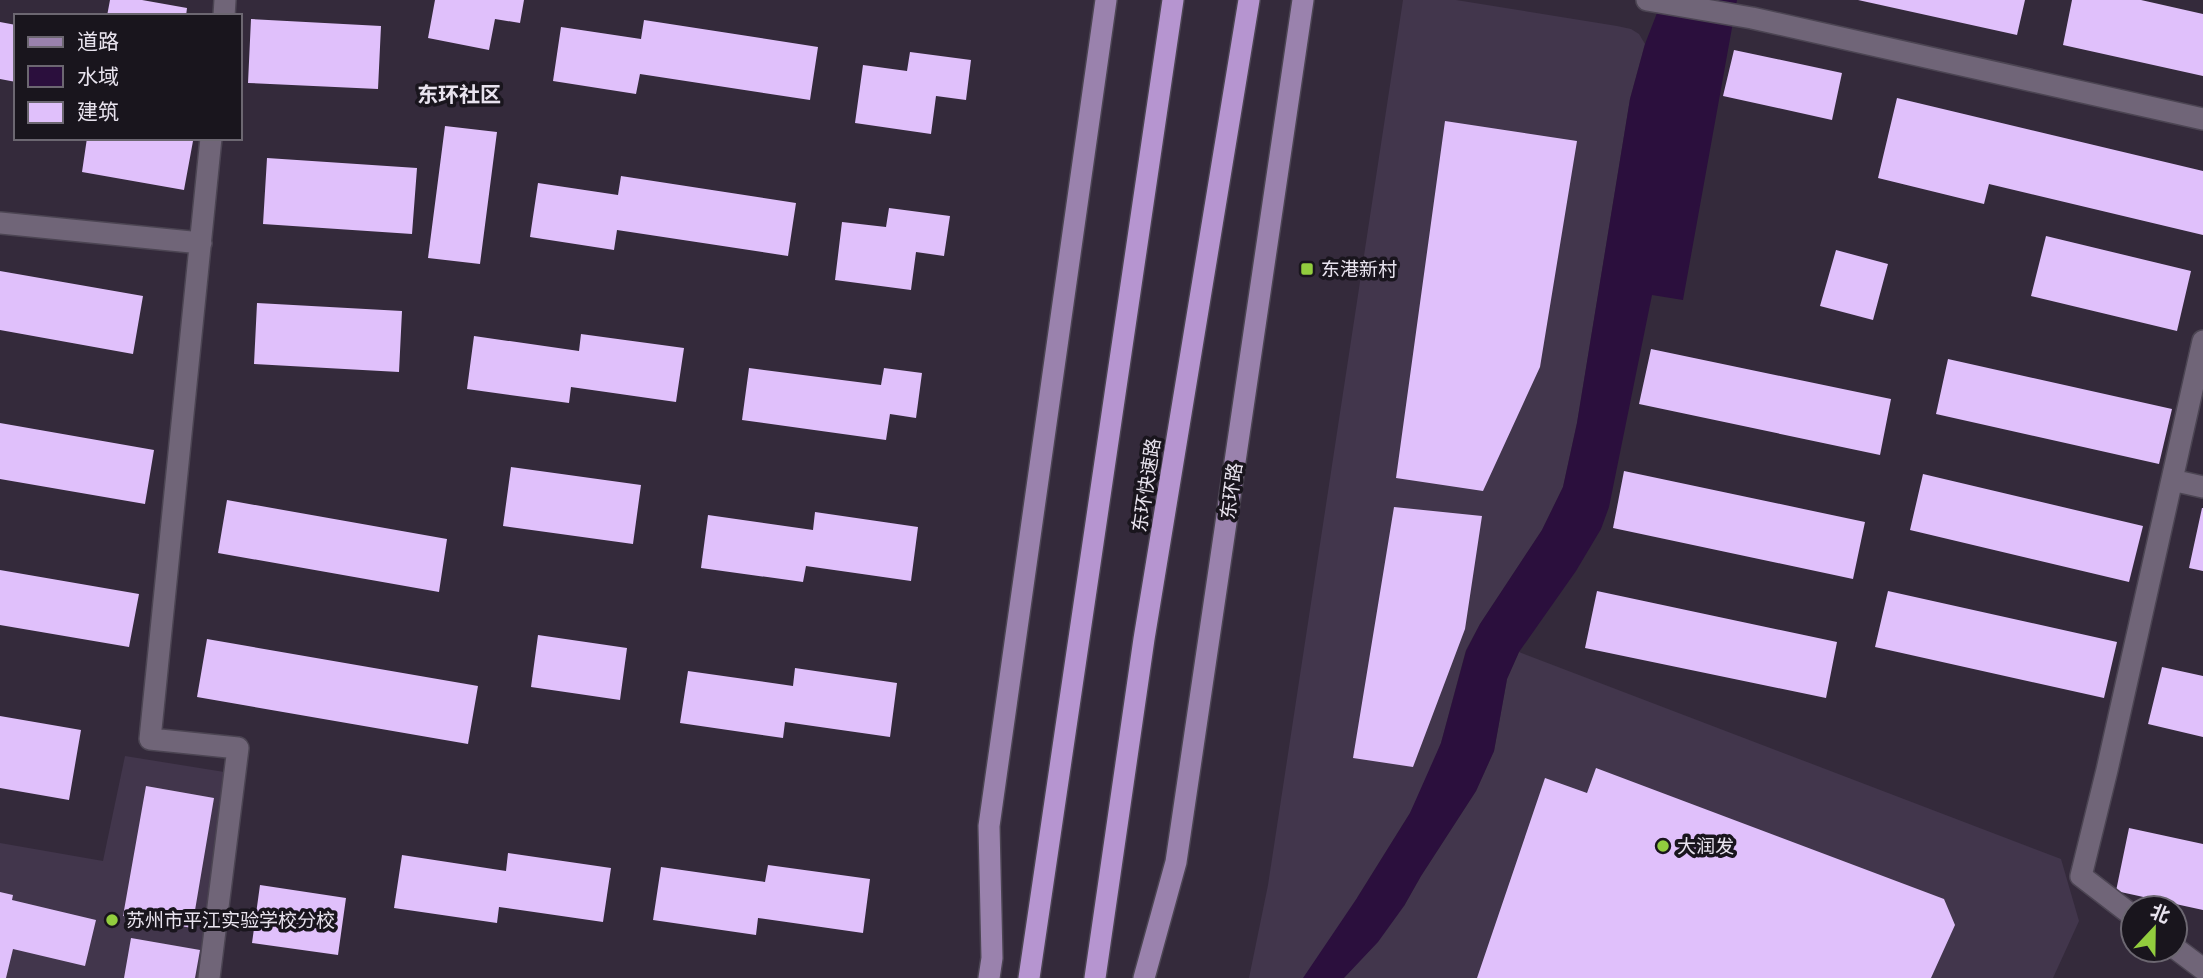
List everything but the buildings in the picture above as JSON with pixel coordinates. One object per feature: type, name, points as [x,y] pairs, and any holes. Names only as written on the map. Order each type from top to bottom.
[{"type":"highway","points":[[1029,978],[1173,0]]},
{"type":"highway","name":"东环快速路","points":[[1095,978],[1144,639],[1249,0]]},
{"type":"main road","points":[[989,978],[992,958],[989,827],[1107,0]]},
{"type":"main road","name":"东环路","points":[[1144,978],[1176,862],[1303,0]]},
{"type":"street","points":[[1647,0],[1752,18],[2203,118]]},
{"type":"street","points":[[209,978],[238,748],[150,739],[211,140]]},
{"type":"street","points":[[0,223],[201,243]]},
{"type":"street","points":[[2119,905],[2081,876],[2108,770],[2203,341]]},
{"type":"street","points":[[2172,480],[2203,487]]},
{"type":"street","points":[[2189,959],[2203,970]]},
{"type":"shaded area","points":[[1403,0],[1456,0],[1617,26],[1639,34],[1645,44],[1630,99],[1577,423],[1563,487],[1542,530],[1466,650],[1441,743],[1427,780],[1410,813],[1357,898],[1404,906],[1476,791],[1494,751],[1507,679],[1519,652],[2061,859],[2079,921],[2053,978],[1249,978],[1268,885]]},
{"type":"shaded area","name":"苏州市平江实验学校分校","points":[[125,756],[243,775],[217,978],[0,978],[0,843],[103,861]]},
{"type":"water","points":[[1662,0],[1737,0],[1683,300],[1652,295],[1609,507],[1601,529],[1576,571],[1519,652],[1507,679],[1494,751],[1476,791],[1404,906],[1378,942],[1344,978],[1303,978],[1410,813],[1441,743],[1466,651],[1480,624],[1542,530],[1563,487],[1577,423],[1630,99],[1645,44]]},
{"type":"place","name":"东港新村","points":[[1307,269]]},
{"type":"place","name":"大润发","points":[[1663,846]]},
{"type":"place","name":"苏州市平江实验学校分校","points":[[112,920]]},
{"type":"district","name":"东环社区","points":[[459,95]]}]
